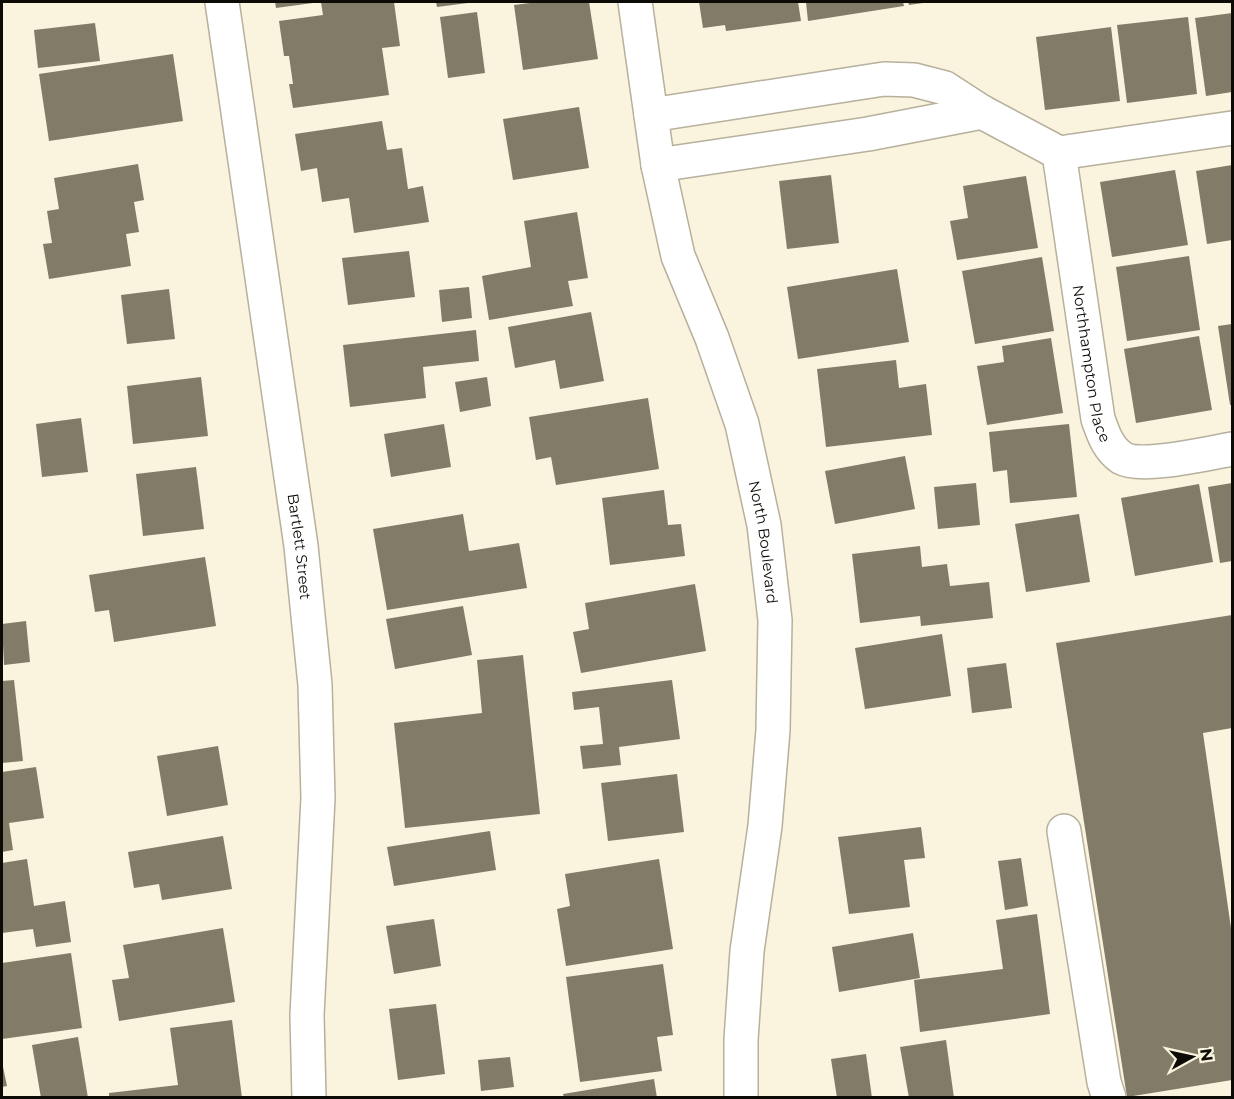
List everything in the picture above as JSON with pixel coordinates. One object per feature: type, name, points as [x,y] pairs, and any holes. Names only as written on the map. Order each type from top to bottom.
[{"type":"street","name":"Bartlett Street","points":[[222,2],[301,546],[315,685],[318,798],[307,1015],[309,1098]]},
{"type":"street","name":"North Boulevard","points":[[635,2],[658,165],[678,256],[712,338],[741,424],[764,525],[775,620],[774,730],[765,826],[747,951],[741,1040],[741,1098]]},
{"type":"street","points":[[651,115],[884,79],[914,80],[945,88],[982,112],[1059,153],[1233,128]]},
{"type":"street","points":[[809,91],[817,141]]},
{"type":"street","points":[[658,165],[868,134],[982,112]]},
{"type":"street","name":"Northhampton Place","points":[[1059,153],[1098,419],[1107,443],[1122,458],[1140,461],[1161,461],[1233,450]]},
{"type":"street","points":[[1064,831],[1102,1070],[1109,1098]]},
{"type":"building","points":[[275,2],[313,2],[313,3],[276,8]]},
{"type":"building","points":[[321,2],[394,2],[400,46],[382,48],[389,95],[293,108],[289,84],[293,84],[289,56],[284,56],[279,21],[323,15]]},
{"type":"building","points":[[436,2],[468,2],[468,3],[437,7]]},
{"type":"building","points":[[538,2],[589,2],[598,59],[523,70],[514,5]]},
{"type":"building","points":[[699,2],[798,2],[801,21],[726,31],[725,25],[703,28]]},
{"type":"building","points":[[806,2],[903,2],[904,6],[808,21]]},
{"type":"building","points":[[908,2],[923,2],[923,3],[909,5]]},
{"type":"building","points":[[477,12],[485,73],[448,78],[440,17]]},
{"type":"building","points":[[1232,13],[1232,92],[1206,96],[1195,18]]},
{"type":"building","points":[[1188,17],[1197,94],[1127,103],[1117,25]]},
{"type":"building","points":[[95,23],[100,61],[38,68],[34,30]]},
{"type":"building","points":[[1111,27],[1120,101],[1045,110],[1036,37]]},
{"type":"building","points":[[173,54],[183,121],[49,141],[39,74]]},
{"type":"building","points":[[579,107],[589,168],[513,180],[503,119]]},
{"type":"building","points":[[382,121],[387,150],[402,148],[408,189],[423,186],[429,222],[354,233],[349,198],[322,202],[317,168],[301,171],[295,134]]},
{"type":"building","points":[[138,164],[144,200],[134,202],[139,232],[126,234],[131,266],[49,279],[43,244],[52,243],[47,211],[59,209],[54,178]]},
{"type":"building","points":[[1232,165],[1232,240],[1207,244],[1196,171]]},
{"type":"building","points":[[1175,170],[1188,245],[1112,257],[1100,182]]},
{"type":"building","points":[[831,175],[839,243],[787,249],[779,181]]},
{"type":"building","points":[[1026,176],[1038,248],[957,260],[950,221],[968,218],[963,186]]},
{"type":"building","points":[[577,212],[588,278],[568,281],[573,306],[489,320],[482,276],[531,267],[524,221]]},
{"type":"building","points":[[409,251],[415,297],[348,305],[342,258]]},
{"type":"building","points":[[1189,256],[1200,330],[1127,341],[1116,267]]},
{"type":"building","points":[[1042,257],[1054,331],[975,344],[962,271]]},
{"type":"building","points":[[897,269],[909,342],[798,359],[787,287]]},
{"type":"building","points":[[469,287],[472,318],[442,322],[439,290]]},
{"type":"building","points":[[169,289],[175,339],[127,344],[121,295]]},
{"type":"building","points":[[591,312],[604,381],[560,389],[555,360],[515,368],[508,327]]},
{"type":"building","points":[[1232,324],[1232,405],[1230,405],[1218,326]]},
{"type":"building","points":[[476,330],[479,361],[423,367],[426,398],[350,407],[343,345]]},
{"type":"building","points":[[1199,336],[1212,410],[1136,423],[1124,349]]},
{"type":"building","points":[[1051,338],[1063,413],[987,425],[977,366],[1004,362],[1002,346]]},
{"type":"building","points":[[896,360],[899,388],[926,384],[932,435],[826,447],[817,369]]},
{"type":"building","points":[[201,377],[208,436],[133,444],[127,386]]},
{"type":"building","points":[[487,377],[491,406],[460,412],[455,382]]},
{"type":"building","points":[[648,398],[659,469],[556,485],[551,457],[536,460],[529,417]]},
{"type":"building","points":[[81,418],[88,472],[42,477],[36,424]]},
{"type":"building","points":[[444,424],[451,467],[391,477],[384,434]]},
{"type":"building","points":[[1069,424],[1077,497],[1010,503],[1007,470],[993,472],[989,432]]},
{"type":"building","points":[[905,456],[915,509],[835,524],[825,471]]},
{"type":"building","points":[[196,467],[204,529],[143,536],[136,474]]},
{"type":"building","points":[[976,483],[980,525],[938,529],[934,487]]},
{"type":"building","points":[[1232,483],[1232,561],[1220,563],[1208,487]]},
{"type":"building","points":[[1199,484],[1213,562],[1135,576],[1121,498]]},
{"type":"building","points":[[664,490],[668,525],[681,524],[685,556],[610,565],[602,498]]},
{"type":"building","points":[[463,514],[469,551],[519,543],[527,588],[387,610],[373,529]]},
{"type":"building","points":[[1079,514],[1090,582],[1026,592],[1015,524]]},
{"type":"building","points":[[920,546],[922,567],[947,564],[950,586],[989,582],[993,618],[921,626],[920,616],[860,623],[852,554]]},
{"type":"building","points":[[205,557],[216,626],[114,642],[109,610],[95,612],[89,575]]},
{"type":"building","points":[[695,584],[706,651],[581,673],[573,632],[589,629],[585,603]]},
{"type":"building","points":[[463,606],[472,655],[395,669],[386,619]]},
{"type":"building","points":[[1232,615],[1232,728],[1203,733],[1232,935],[1232,1080],[1127,1097],[1056,643]]},
{"type":"building","points":[[26,621],[30,662],[4,665],[2,624]]},
{"type":"building","points":[[942,634],[951,696],[865,709],[855,648]]},
{"type":"building","points":[[523,655],[540,814],[405,828],[394,723],[482,713],[477,660]]},
{"type":"building","points":[[1006,663],[1012,708],[972,713],[967,668]]},
{"type":"building","points":[[14,680],[23,761],[2,763],[2,681]]},
{"type":"building","points":[[672,680],[680,739],[619,747],[621,765],[583,769],[580,746],[603,744],[599,707],[574,710],[572,692]]},
{"type":"building","points":[[218,746],[228,805],[167,816],[157,756]]},
{"type":"building","points":[[36,767],[44,818],[9,823],[13,850],[2,852],[2,772]]},
{"type":"building","points":[[677,774],[684,832],[608,841],[601,783]]},
{"type":"building","points":[[921,827],[925,858],[904,860],[910,907],[849,914],[838,837]]},
{"type":"building","points":[[490,831],[496,870],[394,886],[387,847]]},
{"type":"building","points":[[223,836],[232,889],[162,900],[159,884],[134,888],[128,852]]},
{"type":"building","points":[[1021,858],[1028,906],[1005,910],[998,861]]},
{"type":"building","points":[[27,859],[34,906],[65,901],[71,942],[36,947],[33,929],[2,933],[2,863]]},
{"type":"building","points":[[659,859],[673,949],[566,966],[557,909],[570,906],[565,874]]},
{"type":"building","points":[[1037,914],[1050,1014],[920,1032],[914,980],[1003,969],[996,920]]},
{"type":"building","points":[[434,919],[441,966],[394,974],[386,926]]},
{"type":"building","points":[[223,928],[235,1002],[119,1021],[112,980],[129,978],[123,945]]},
{"type":"building","points":[[913,933],[920,978],[839,992],[832,947]]},
{"type":"building","points":[[71,953],[82,1028],[2,1039],[2,963]]},
{"type":"building","points":[[663,964],[673,1035],[657,1037],[662,1071],[580,1082],[566,977]]},
{"type":"building","points":[[436,1004],[445,1074],[398,1080],[389,1009]]},
{"type":"building","points":[[232,1020],[242,1098],[109,1098],[109,1093],[178,1085],[170,1028]]},
{"type":"building","points":[[78,1037],[88,1098],[41,1098],[32,1045]]},
{"type":"building","points":[[946,1040],[954,1098],[909,1098],[900,1047]]},
{"type":"building","points":[[866,1054],[872,1098],[837,1098],[831,1059]]},
{"type":"building","points":[[510,1057],[514,1087],[481,1091],[478,1060]]},
{"type":"building","points":[[2,1062],[7,1086],[2,1087]]},
{"type":"building","points":[[654,1079],[657,1098],[564,1098],[563,1094]]}]
